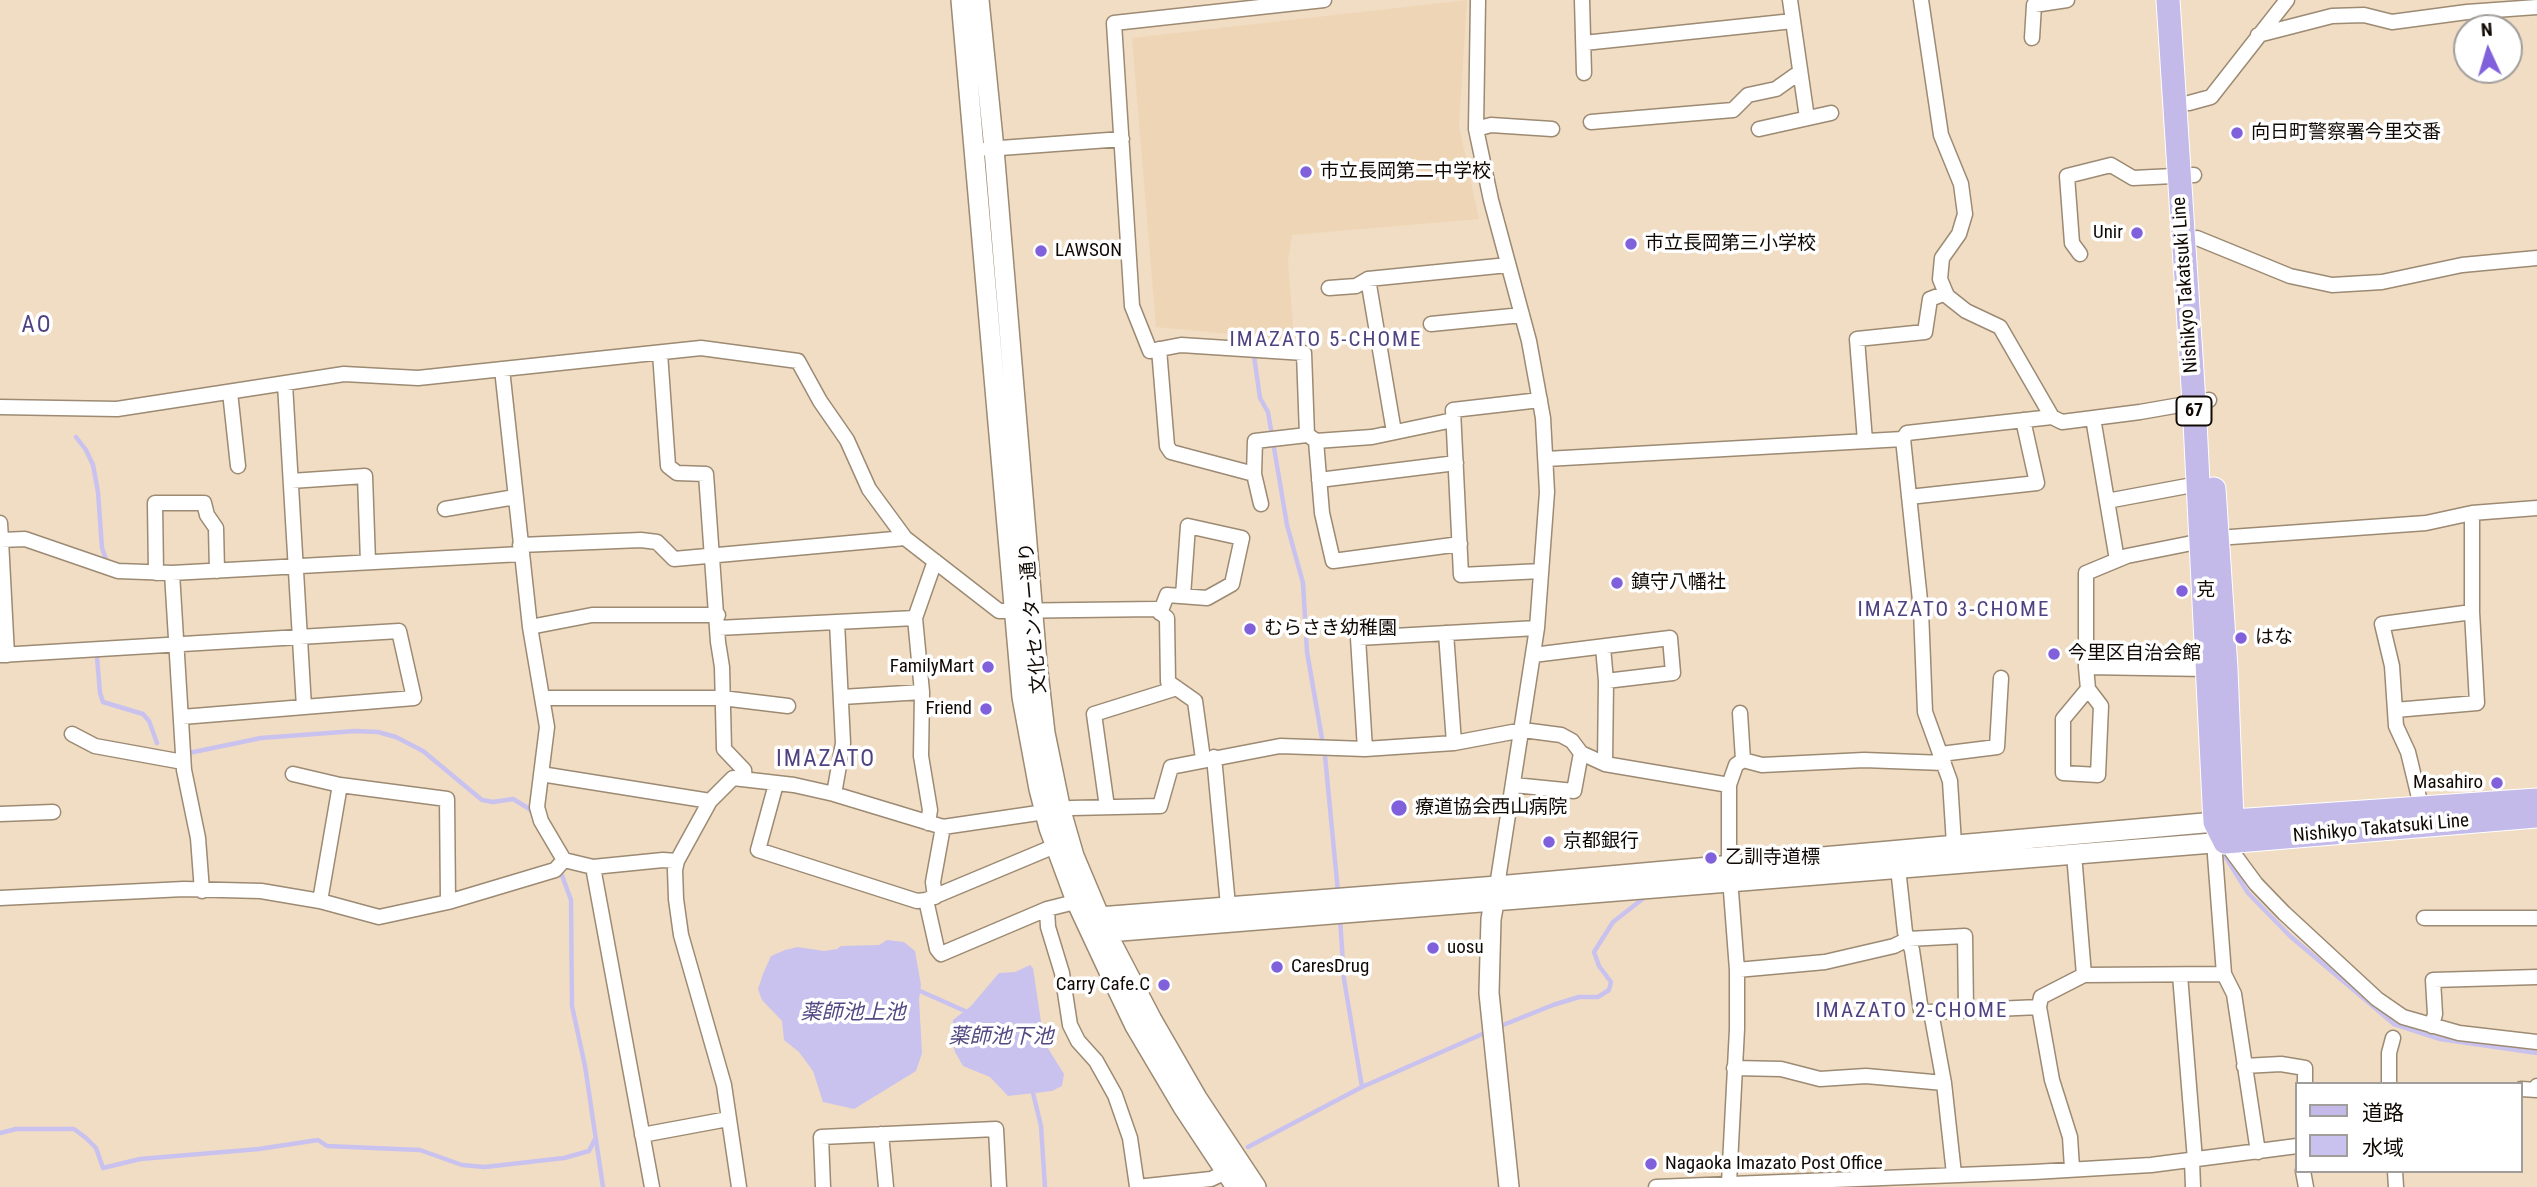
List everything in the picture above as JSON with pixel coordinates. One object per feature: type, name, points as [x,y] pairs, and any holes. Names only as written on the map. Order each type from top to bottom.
[{"type":"main road","name":"Nishikyo Takatsuki Line","points":[[2168,0],[2187,175],[2202,401],[2209,539],[2207,669],[2222,832]]},
{"type":"main road","name":"Nishikyo Takatsuki Line","points":[[2184,0],[2189,103],[2187,175],[2197,238],[2202,401],[2198,484],[2209,539],[2226,669],[2222,832]]},
{"type":"main road","name":"Nishikyo Takatsuki Line","points":[[2423,817],[2537,800]]},
{"type":"main road","name":"Nishikyo Takatsuki Line","points":[[2222,832],[2423,817],[2537,816]]},
{"type":"street","name":"文化センター通り","points":[[961,0],[985,150]]},
{"type":"street","name":"文化センター通り","points":[[979,0],[985,150],[1025,611],[1045,733],[1055,846],[1091,917],[1196,1098],[1256,1187]]},
{"type":"street","points":[[1324,0],[1114,23],[1132,306],[1150,351],[1181,345],[1304,353],[1311,438],[1322,513],[1333,561],[1460,544]]},
{"type":"street","points":[[1478,0],[1476,129],[1540,400],[1548,492],[1537,628],[1495,894],[1489,993],[1508,1187]]},
{"type":"street","points":[[1582,0],[1584,73]]},
{"type":"street","points":[[1790,0],[1807,118]]},
{"type":"street","points":[[1921,0],[1941,135],[1961,184],[1965,214],[1959,234],[1942,258],[1940,279],[1946,293],[1966,311],[2000,327],[2052,417],[2062,422],[2202,401]]},
{"type":"street","points":[[2032,38],[2034,5],[2067,0]]},
{"type":"street","points":[[2189,103],[2211,97],[2287,0]]},
{"type":"street","points":[[2258,35],[2332,16],[2364,15],[2392,22],[2467,12],[2537,7]]},
{"type":"street","points":[[1584,43],[1793,21]]},
{"type":"street","points":[[1591,122],[1733,110],[1748,95],[1776,89],[1800,72]]},
{"type":"street","points":[[1759,129],[1831,113]]},
{"type":"street","points":[[1476,129],[1490,125],[1552,129]]},
{"type":"street","points":[[985,150],[1122,139]]},
{"type":"street","points":[[2080,254],[2072,243],[2067,176],[2111,165],[2133,178],[2187,175]]},
{"type":"street","points":[[2197,238],[2290,276],[2332,285],[2382,282],[2462,265],[2537,258]]},
{"type":"street","points":[[1329,288],[1356,286],[1368,279],[1508,265]]},
{"type":"street","points":[[1368,279],[1394,432]]},
{"type":"street","points":[[1865,442],[1857,338],[1925,332],[1930,299],[1946,293]]},
{"type":"street","points":[[1431,324],[1522,315]]},
{"type":"street","points":[[0,407],[117,409],[344,374],[418,378],[701,348],[798,361],[820,401],[847,440],[869,489],[905,538],[999,611],[1156,609],[1167,618],[1168,682],[1195,701],[1209,758],[1229,914]]},
{"type":"street","points":[[1159,349],[1167,446],[1171,452],[1254,474]]},
{"type":"street","points":[[660,353],[668,466],[677,473],[706,474],[723,667],[724,749],[744,770],[745,779]]},
{"type":"street","points":[[502,369],[520,549],[547,727],[537,807],[541,821],[564,860],[593,867],[677,861]]},
{"type":"street","points":[[285,384],[304,707]]},
{"type":"street","points":[[230,392],[238,466]]},
{"type":"street","points":[[1540,400],[1453,410],[1453,420],[1461,575],[1541,571]]},
{"type":"street","points":[[1546,458],[1865,442],[1902,439],[1907,433],[2052,417]]},
{"type":"street","points":[[2093,418],[2117,560]]},
{"type":"street","points":[[1261,503],[1254,474],[1255,441],[1372,437],[1453,420]]},
{"type":"street","points":[[1909,497],[2037,483],[2023,421]]},
{"type":"street","points":[[1902,439],[1921,610],[1925,712],[1950,781],[1954,844]]},
{"type":"street","points":[[1319,480],[1456,463]]},
{"type":"street","points":[[291,481],[365,476],[368,562]]},
{"type":"street","points":[[2107,501],[2198,484]]},
{"type":"street","points":[[445,509],[515,497]]},
{"type":"street","points":[[156,573],[155,503],[204,502],[207,515],[216,528],[217,571]]},
{"type":"street","points":[[2088,689],[2063,719],[2063,773],[2098,775],[2101,706],[2088,689],[2086,573],[2117,560],[2209,539],[2426,523],[2472,513],[2537,508]]},
{"type":"street","points":[[2395,710],[2477,703],[2472,612],[2472,513]]},
{"type":"street","points":[[0,523],[3,655],[399,631],[414,698],[181,717]]},
{"type":"street","points":[[1160,612],[1167,596],[1207,598],[1232,584],[1242,538],[1188,526],[1183,596]]},
{"type":"street","points":[[1,540],[25,539],[118,571],[172,573],[368,562],[641,540],[657,542],[674,559],[905,538]]},
{"type":"street","points":[[928,823],[930,810],[921,756],[922,692],[915,618],[935,561]]},
{"type":"street","points":[[172,573],[183,762],[198,838],[201,891]]},
{"type":"street","points":[[2423,817],[2408,752],[2396,726],[2392,666],[2382,624],[2472,612]]},
{"type":"street","points":[[530,627],[592,615],[718,622],[837,622],[915,618]]},
{"type":"street","points":[[834,794],[843,743],[837,622]]},
{"type":"street","points":[[1365,749],[1358,638],[1537,628]]},
{"type":"street","points":[[1446,633],[1454,743]]},
{"type":"street","points":[[1533,655],[1670,638],[1673,673],[1606,681]]},
{"type":"street","points":[[1603,647],[1606,681],[1605,764]]},
{"type":"street","points":[[2086,667],[2207,669]]},
{"type":"street","points":[[1743,760],[1762,765],[1942,758],[1997,747],[2001,678]]},
{"type":"street","points":[[1107,807],[1094,714],[1177,688]]},
{"type":"street","points":[[842,697],[922,692]]},
{"type":"street","points":[[542,698],[722,698],[788,706]]},
{"type":"street","points":[[1740,713],[1743,760]]},
{"type":"street","points":[[739,1187],[724,1085],[681,935],[675,870],[677,861],[710,801],[733,778],[794,785],[834,794],[943,827],[994,817],[1053,811],[1160,806],[1171,767],[1280,746],[1365,749],[1454,743],[1523,730],[1561,735],[1572,741],[1581,753],[1605,764],[1728,785]]},
{"type":"street","points":[[72,734],[95,746],[183,762]]},
{"type":"street","points":[[1514,785],[1574,790],[1581,753]]},
{"type":"street","points":[[1729,1183],[1737,970],[1730,874],[1728,785],[1736,765],[1743,760]]},
{"type":"street","points":[[293,774],[340,785],[447,799],[448,901]]},
{"type":"street","points":[[541,774],[710,801]]},
{"type":"street","points":[[776,784],[758,850],[917,901],[930,899],[1055,846]]},
{"type":"street","points":[[320,901],[340,785]]},
{"type":"street","name":"文化センター通り","points":[[1053,811],[1074,856],[1091,917],[1135,1026],[1183,1107],[1231,1179]]},
{"type":"street","points":[[0,814],[53,812]]},
{"type":"street","points":[[943,827],[930,899],[937,949],[941,954],[1047,909],[1091,917],[1229,914],[1730,874],[1954,844],[2222,832]]},
{"type":"street","points":[[1730,874],[1898,868],[2074,854],[2222,832]]},
{"type":"street","points":[[2222,832],[2224,975],[2234,994],[2258,1152]]},
{"type":"street","points":[[2222,832],[2256,884],[2328,956],[2403,1017],[2459,1033],[2537,1042]]},
{"type":"street","points":[[2074,854],[2084,975]]},
{"type":"street","points":[[0,898],[171,890],[261,891],[320,901],[379,917],[448,901],[555,870],[564,860]]},
{"type":"street","points":[[593,867],[652,1187]]},
{"type":"street","points":[[1898,868],[1921,1011],[2039,1007]]},
{"type":"street","points":[[1047,909],[1048,927],[1062,973],[1070,1025],[1078,1041],[1096,1061],[1115,1094],[1130,1138],[1137,1186],[1231,1179]]},
{"type":"street","points":[[2424,918],[2537,918]]},
{"type":"street","points":[[1737,970],[1825,962],[1894,946],[1908,939],[1965,936],[1966,1009]]},
{"type":"street","points":[[2072,1168],[2070,1137],[2052,1080],[2039,1007],[2041,997],[2084,975],[2224,975]]},
{"type":"street","points":[[2180,975],[2193,1187]]},
{"type":"street","points":[[2432,1026],[2435,1014],[2433,980],[2537,977]]},
{"type":"street","points":[[1931,1012],[1944,1083],[1954,1174]]},
{"type":"street","points":[[2389,1082],[2389,1053],[2393,1038]]},
{"type":"street","points":[[2244,1066],[2281,1063],[2305,1068],[2305,1082]]},
{"type":"street","points":[[1734,1068],[1781,1069],[1820,1079],[1866,1076],[1944,1083]]},
{"type":"street","points":[[2523,1089],[2537,1090],[2537,1086]]},
{"type":"street","points":[[642,1135],[728,1119]]},
{"type":"street","points":[[822,1187],[821,1137],[996,1129],[999,1187]]},
{"type":"street","points":[[881,1134],[886,1187]]},
{"type":"street","points":[[1656,1187],[2151,1166],[2258,1152],[2296,1150]]},
{"type":"shaded area","name":"市立長岡第二中学校","points":[[1467,0],[1459,126],[1479,219],[1292,235],[1288,261],[1294,340],[1156,327],[1132,38]]},
{"type":"water","name":"薬師池上池","points":[[887,940],[904,942],[915,951],[921,985],[919,999],[922,1053],[916,1071],[854,1109],[823,1102],[813,1071],[799,1052],[784,1040],[782,1021],[762,1000],[758,989],[763,974],[771,956],[785,950],[798,947],[824,951],[841,946],[879,945]]},
{"type":"water","name":"薬師池下池","points":[[1030,965],[1033,968],[1044,1042],[1064,1074],[1062,1086],[1052,1091],[1008,1096],[990,1077],[963,1066],[955,1052],[953,1020],[971,1006],[999,973],[1015,972]]},
{"type":"waterway","points":[[1254,356],[1260,398],[1268,412],[1287,525],[1303,583],[1307,652],[1325,756],[1338,892]]},
{"type":"waterway","points":[[76,437],[93,465],[102,548],[107,562]]},
{"type":"waterway","points":[[97,657],[103,702],[143,714],[149,721],[157,743]]},
{"type":"waterway","points":[[184,754],[261,738],[355,731],[378,732],[396,737],[423,751],[482,800],[493,802],[513,799],[534,814]]},
{"type":"waterway","points":[[2225,856],[2248,893],[2290,936],[2394,1024],[2440,1039],[2537,1053]]},
{"type":"waterway","points":[[560,870],[571,900],[572,1006],[585,1066],[603,1187]]},
{"type":"waterway","points":[[1498,1027],[1553,1005],[1579,997],[1598,997],[1609,990],[1611,982],[1599,966],[1594,952],[1613,922],[1649,894]]},
{"type":"waterway","points":[[1340,918],[1344,979],[1362,1087]]},
{"type":"waterway","points":[[920,991],[965,1011]]},
{"type":"waterway","points":[[1248,1147],[1362,1087],[1487,1032]]},
{"type":"waterway","points":[[1033,1093],[1041,1126],[1045,1187]]},
{"type":"waterway","points":[[0,1133],[16,1129],[74,1129],[96,1148],[103,1168],[140,1159],[259,1149],[318,1140],[327,1146],[420,1150],[462,1165],[485,1167],[564,1158],[589,1151],[595,1139]]},
{"type":"place","name":"向日町警察署今里交番","points":[[2237,133]]},
{"type":"place","name":"市立長岡第二中学校","points":[[1306,172]]},
{"type":"place","name":"Unir","points":[[2137,233]]},
{"type":"place","name":"市立長岡第三小学校","points":[[1631,244]]},
{"type":"place","name":"LAWSON","points":[[1041,251]]},
{"type":"place","name":"鎮守八幡社","points":[[1617,583]]},
{"type":"place","name":"克","points":[[2182,591]]},
{"type":"place","name":"むらさき幼稚園","points":[[1250,629]]},
{"type":"place","name":"はな","points":[[2241,638]]},
{"type":"place","name":"今里区自治会館","points":[[2054,654]]},
{"type":"place","name":"FamilyMart","points":[[988,667]]},
{"type":"place","name":"Friend","points":[[986,709]]},
{"type":"place","name":"Masahiro","points":[[2497,783]]},
{"type":"place","name":"療道協会西山病院","points":[[1399,808]]},
{"type":"place","name":"京都銀行","points":[[1549,842]]},
{"type":"place","name":"乙訓寺道標","points":[[1711,858]]},
{"type":"place","name":"uosu","points":[[1433,948]]},
{"type":"place","name":"CaresDrug","points":[[1277,967]]},
{"type":"place","name":"Carry Cafe.C","points":[[1164,985]]},
{"type":"place","name":"Nagaoka Imazato Post Office","points":[[1651,1164]]},
{"type":"district","name":"AO","points":[[37,326]]},
{"type":"district","name":"IMAZATO 5-CHOME","points":[[1326,341]]},
{"type":"district","name":"IMAZATO 3-CHOME","points":[[1954,611]]},
{"type":"district","name":"IMAZATO","points":[[826,760]]},
{"type":"district","name":"IMAZATO 2-CHOME","points":[[1912,1012]]}]
